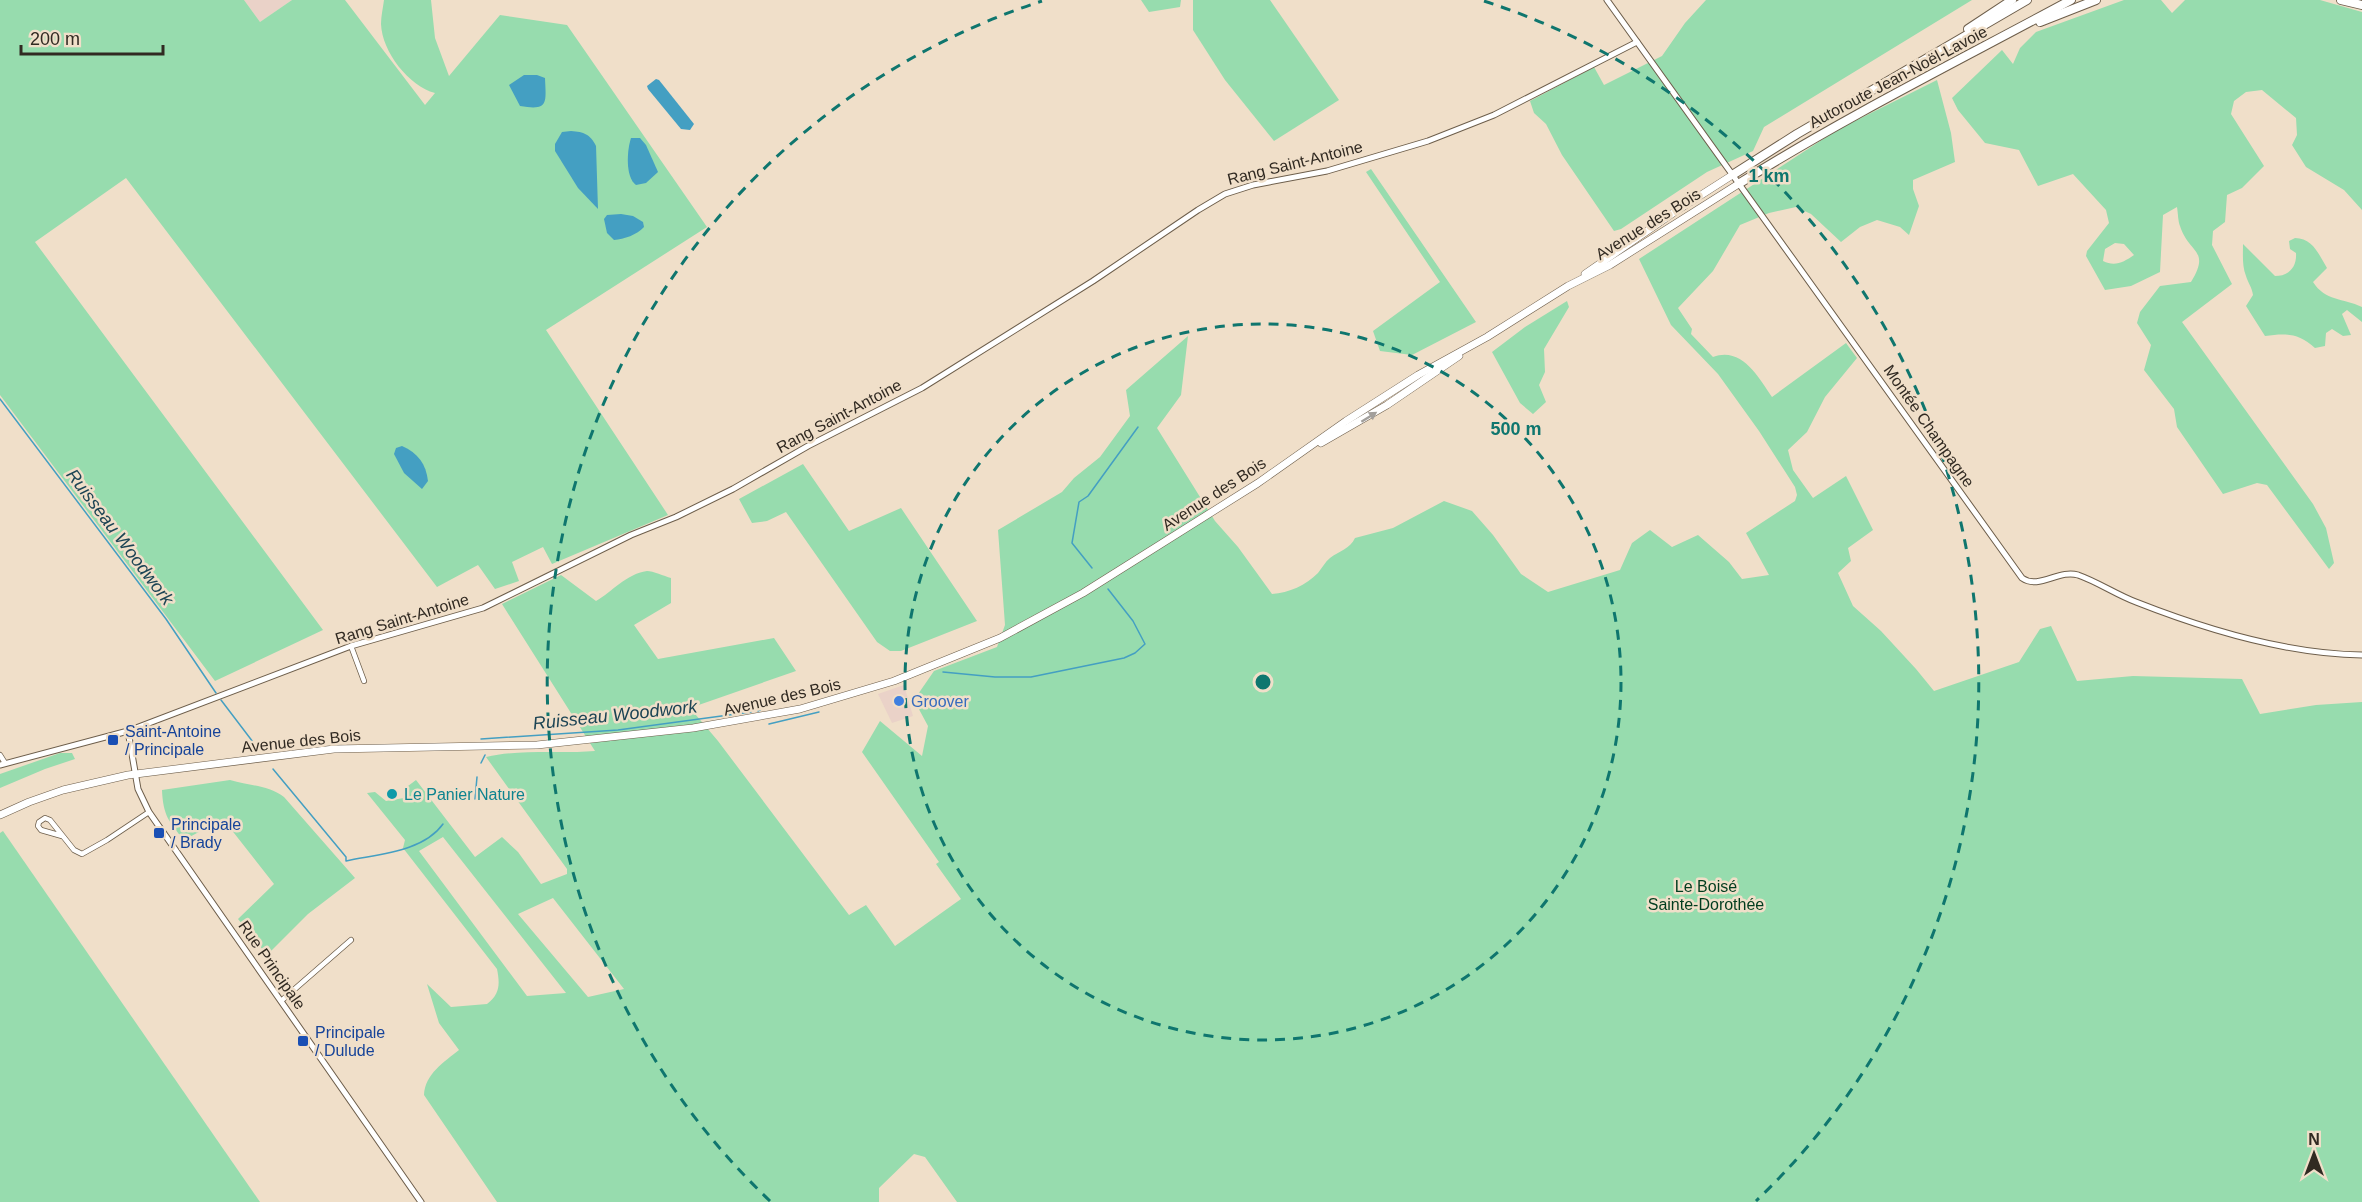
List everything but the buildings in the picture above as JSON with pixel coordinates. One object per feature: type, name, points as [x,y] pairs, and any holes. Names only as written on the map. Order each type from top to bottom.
[{"type":"highway","points":[[1918,63],[2012,0]]},
{"type":"highway","name":"Autoroute Jean-Noël-Lavoie","points":[[1734,174],[2027,0]]},
{"type":"highway","name":"Autoroute Jean-Noël-Lavoie","points":[[1740,183],[1881,100],[2020,29],[2071,0]]},
{"type":"highway","points":[[2020,29],[2096,0]]},
{"type":"highway","points":[[2341,0],[2362,5]]},
{"type":"main road","name":"Avenue des Bois","points":[[0,815],[63,790],[135,774],[334,749],[505,747],[571,742],[722,724],[770,716],[837,699],[894,681],[966,653],[1083,593],[1300,454],[1350,428],[1387,405],[1734,174]]},
{"type":"main road","name":"Avenue des Bois","points":[[1568,286],[1610,265],[1740,183]]},
{"type":"street","name":"Montée Champagne","points":[[1607,0],[2022,578],[2028,582],[2037,582],[2060,575],[2075,574],[2133,601],[2212,628],[2316,652],[2362,655]]},
{"type":"street","name":"Rang Saint-Antoine","points":[[2,764],[128,732],[351,646],[483,608],[631,535],[676,517],[733,489],[808,446],[922,388],[1093,281],[1225,194],[1253,185],[1327,171],[1428,141],[1494,114],[1637,42]]},
{"type":"street","points":[[351,646],[364,681]]},
{"type":"street","name":"Rue Principale","points":[[128,732],[140,795],[150,812],[421,1202]]},
{"type":"street","points":[[0,755],[2,764]]},
{"type":"street","points":[[62,836],[41,830],[38,826],[39,822],[48,819],[77,853],[84,854],[150,812]]},
{"type":"street","points":[[281,1001],[351,940]]},
{"type":"shaded area","points":[[244,0],[292,0],[260,22]]},
{"type":"shaded area","points":[[904,685],[913,716],[892,723],[878,694]]},
{"type":"green space","points":[[0,0],[244,0],[260,22],[292,0],[345,0],[425,105],[435,93],[425,89],[407,75],[386,46],[381,24],[384,0],[431,0],[435,38],[449,76],[500,15],[567,25],[707,227],[546,330],[668,515],[552,564],[543,547],[512,562],[519,581],[495,589],[478,565],[437,587],[126,178],[35,242],[323,630],[215,681],[0,395]]},
{"type":"green space","points":[[1141,0],[1181,0],[1180,7],[1149,12]]},
{"type":"green space","points":[[1193,0],[1270,0],[1339,100],[1274,141],[1225,80],[1193,30]]},
{"type":"green space","points":[[1706,0],[1972,0],[1764,127],[1753,151],[1707,172],[1621,229],[1614,231],[1562,155],[1546,124],[1534,113],[1530,101],[1594,67],[1604,85],[1662,56],[1685,23]]},
{"type":"green space","points":[[2124,0],[2161,0],[2172,13],[2185,0],[2320,0],[2362,12],[2362,210],[2344,190],[2306,167],[2292,145],[2297,135],[2296,118],[2262,90],[2246,92],[2234,101],[2231,114],[2264,166],[2242,188],[2227,195],[2225,222],[2213,231],[2212,245],[2232,284],[2182,322],[2313,504],[2326,528],[2334,563],[2329,569],[2267,485],[2257,483],[2223,494],[2177,427],[2174,409],[2144,370],[2151,345],[2137,323],[2140,312],[2160,286],[2191,282],[2199,263],[2199,257],[2180,226],[2177,207],[2163,215],[2160,272],[2131,286],[2105,290],[2086,256],[2087,251],[2109,223],[2106,210],[2073,174],[2038,186],[2019,150],[1985,143],[1958,110],[1952,98],[2002,50],[2013,64],[2020,48],[2036,32]],"holes":[[[2115,243],[2124,244],[2134,255],[2119,263],[2112,264],[2103,261],[2105,249]]]},
{"type":"green space","name":"Le Boisé Sainte-Dorothée","points":[[1937,80],[1951,133],[1955,162],[1913,180],[1913,189],[1919,206],[1909,235],[1900,227],[1877,220],[1860,227],[1841,242],[1811,214],[1796,207],[1769,213],[1740,225],[1713,271],[1678,308],[1692,329],[1691,334],[1713,357],[1733,356],[1741,360],[1755,373],[1772,397],[1846,343],[1857,358],[1825,397],[1807,432],[1788,450],[1793,470],[1813,498],[1846,476],[1873,530],[1848,548],[1851,561],[1838,573],[1853,606],[1881,631],[1934,691],[2019,662],[2040,629],[2051,626],[2077,681],[2133,676],[2242,679],[2260,714],[2316,705],[2362,702],[2362,1202],[957,1202],[925,1157],[914,1154],[879,1188],[879,1202],[497,1202],[424,1095],[432,1075],[459,1050],[439,1023],[427,984],[451,1007],[487,1004],[498,988],[497,969],[403,848],[405,840],[367,793],[375,792],[386,801],[404,798],[404,789],[416,780],[475,857],[502,837],[518,852],[541,884],[567,874],[567,869],[486,757],[513,753],[595,751],[502,604],[561,575],[596,601],[632,576],[649,571],[671,578],[671,603],[634,625],[658,659],[774,638],[796,671],[690,708],[718,741],[849,915],[866,905],[895,946],[961,899],[936,864],[939,862],[862,752],[880,721],[922,756],[928,726],[914,700],[934,671],[997,647],[1005,625],[998,530],[1062,492],[1074,478],[1100,457],[1130,416],[1126,390],[1188,336],[1181,395],[1157,428],[1215,521],[1238,547],[1272,594],[1297,588],[1308,581],[1328,560],[1347,547],[1355,538],[1393,528],[1444,501],[1472,511],[1493,535],[1521,574],[1548,592],[1620,570],[1632,543],[1650,530],[1672,547],[1698,535],[1729,562],[1742,579],[1769,575],[1746,533],[1795,501],[1797,495],[1795,487],[1718,374],[1671,325],[1639,259],[1837,130]],"holes":[[[443,837],[566,993],[527,996],[419,851]],[[553,898],[624,989],[588,997],[518,914]]]},
{"type":"green space","points":[[1371,169],[1476,322],[1412,355],[1380,351],[1373,331],[1440,282],[1366,172]]},
{"type":"green space","points":[[2295,238],[2311,244],[2327,268],[2313,282],[2318,288],[2329,296],[2362,307],[2362,322],[2347,310],[2342,314],[2351,335],[2343,336],[2332,329],[2326,333],[2325,346],[2315,348],[2303,339],[2292,335],[2265,336],[2246,306],[2253,295],[2244,268],[2243,244],[2275,276],[2280,276],[2291,270],[2295,262],[2296,253],[2290,249],[2289,241]]},
{"type":"green space","points":[[1567,301],[1569,307],[1544,349],[1545,372],[1539,385],[1546,402],[1533,414],[1520,403],[1492,352],[1525,327]]},
{"type":"green space","points":[[803,464],[849,531],[901,508],[977,621],[901,651],[890,651],[877,642],[786,512],[767,521],[752,523],[739,499]]},
{"type":"green space","points":[[60,753],[72,753],[75,759],[0,788],[0,774]]},
{"type":"green space","points":[[230,780],[265,788],[284,797],[355,878],[308,914],[267,955],[238,919],[274,884],[223,819],[184,840],[165,812],[162,790]]},
{"type":"green space","points":[[3,831],[260,1202],[0,1202],[0,833]]},
{"type":"water","points":[[524,75],[537,75],[545,78],[546,94],[541,106],[520,106],[509,85]]},
{"type":"water","points":[[656,79],[694,124],[690,130],[681,129],[648,89],[647,86]]},
{"type":"water","points":[[562,132],[586,134],[596,146],[598,209],[578,188],[555,151],[555,144]]},
{"type":"water","points":[[631,138],[640,138],[646,145],[658,172],[646,183],[636,185],[630,176],[628,156]]},
{"type":"water","points":[[607,215],[633,216],[643,222],[644,227],[630,236],[614,240],[607,233],[604,219]]},
{"type":"water","points":[[402,446],[413,452],[423,464],[428,481],[422,489],[404,473],[394,454],[396,448]]},
{"type":"waterway","name":"Ruisseau Woodwork","points":[[0,399],[166,619],[216,693]]},
{"type":"waterway","name":"Ruisseau Woodwork","points":[[1092,568],[1072,543],[1079,502],[1088,496],[1138,427]]},
{"type":"waterway","name":"Ruisseau Woodwork","points":[[943,672],[995,677],[1031,677],[1124,658],[1135,653],[1145,644],[1133,621],[1108,589]]},
{"type":"waterway","name":"Ruisseau Woodwork","points":[[221,700],[259,750]]},
{"type":"waterway","name":"Ruisseau Woodwork","points":[[481,739],[618,730],[751,712]]},
{"type":"waterway","name":"Ruisseau Woodwork","points":[[769,724],[819,712]]},
{"type":"waterway","name":"Ruisseau Woodwork","points":[[481,763],[485,755]]},
{"type":"waterway","name":"Ruisseau Woodwork","points":[[273,769],[346,857],[346,861],[385,854],[412,846],[424,841],[443,824]]},
{"type":"waterway","name":"Ruisseau Woodwork","points":[[475,799],[477,777]]},
{"type":"place","name":"Groover","points":[[899,701]]},
{"type":"place","name":"Saint-Antoine / Principale","points":[[113,740]]},
{"type":"place","name":"Le Panier Nature","points":[[392,794]]},
{"type":"place","name":"Principale / Brady","points":[[159,833]]},
{"type":"place","name":"Principale / Dulude","points":[[303,1041]]}]
